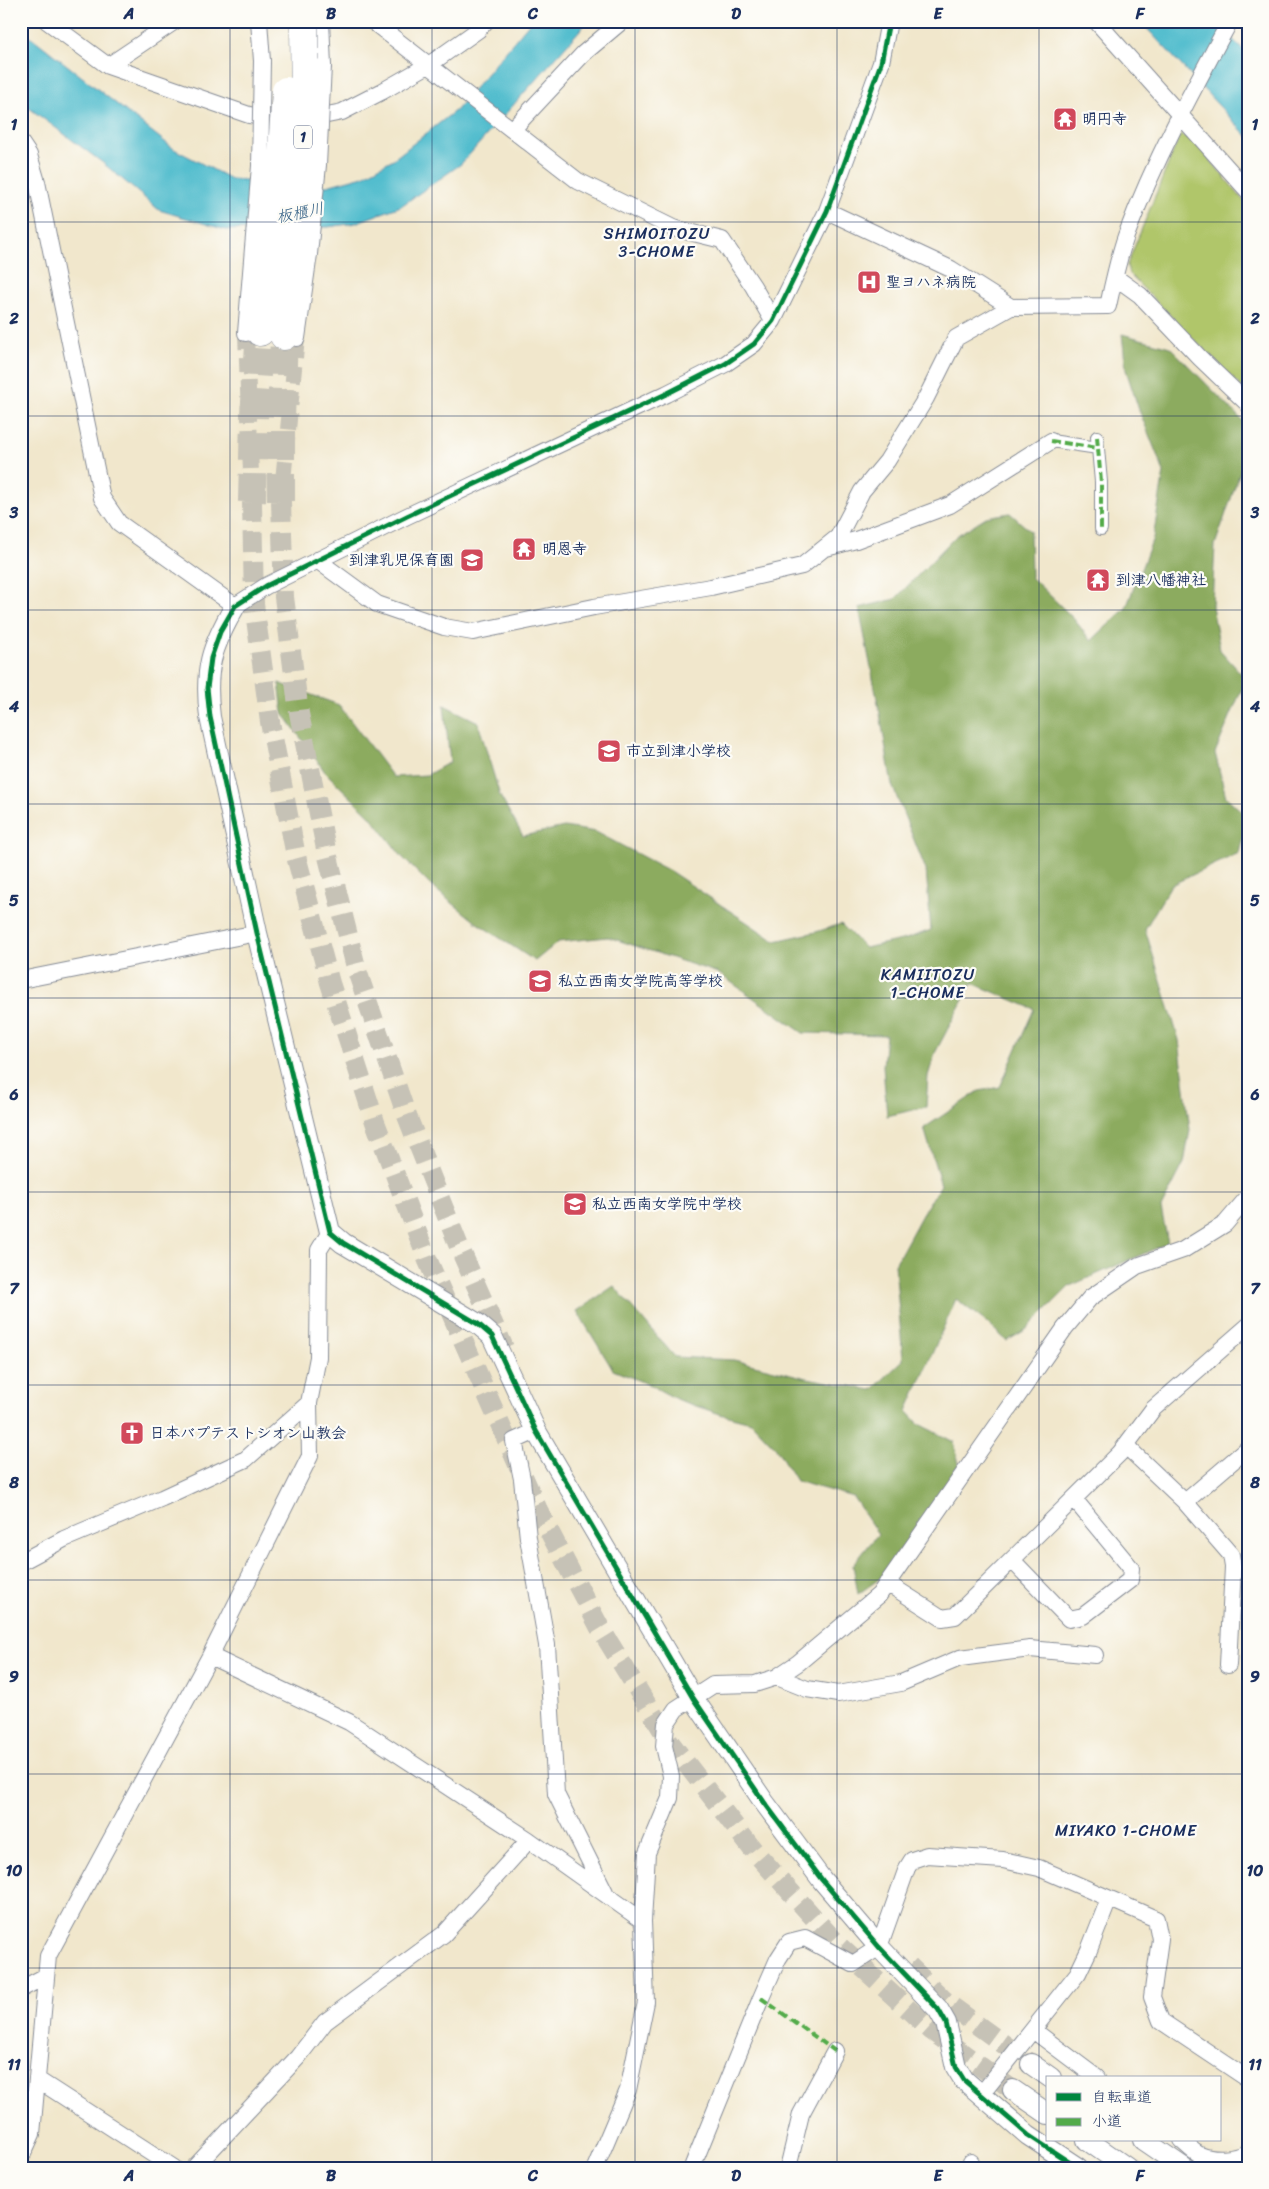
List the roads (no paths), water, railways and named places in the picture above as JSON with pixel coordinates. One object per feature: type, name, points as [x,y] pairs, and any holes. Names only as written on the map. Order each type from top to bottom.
[{"type":"highway","points":[[272,335],[281,251],[286,106],[285,21]]},
{"type":"highway","name":"1","points":[[281,251],[304,110],[304,21]]},
{"type":"street","points":[[47,21],[108,66],[249,115],[299,121],[342,112],[381,92],[430,64],[478,30],[486,21]]},
{"type":"street","points":[[108,66],[175,21]]},
{"type":"street","points":[[259,21],[262,61],[260,166],[281,251]]},
{"type":"street","points":[[272,335],[281,251],[318,165],[323,66],[322,21]]},
{"type":"street","points":[[372,21],[430,64],[454,85],[578,181],[673,228],[722,240],[753,286],[773,321]]},
{"type":"street","points":[[512,130],[584,53],[622,21]]},
{"type":"street","points":[[889,21],[881,63],[827,211],[773,321],[754,344],[725,364],[666,394],[407,516],[266,586],[235,606],[220,632],[211,658],[206,688],[210,717],[257,933],[330,1232],[343,1243],[478,1324],[492,1336],[536,1430],[693,1698],[764,1802],[822,1880],[880,1947],[938,2009],[946,2022],[956,2067],[964,2080],[980,2096],[1028,2135],[1078,2168]]},
{"type":"street","points":[[1096,21],[1248,191]]},
{"type":"street","points":[[317,560],[377,604],[444,627],[473,632],[594,607],[711,586],[802,566],[838,536],[862,491],[887,461],[926,398],[956,338],[1010,307],[1108,306],[1126,238],[1179,115],[1230,21]]},
{"type":"street","points":[[21,143],[28,155],[37,182],[102,498],[119,524],[235,606]]},
{"type":"street","points":[[827,211],[951,269],[1010,307]]},
{"type":"street","points":[[1115,277],[1140,295],[1200,358],[1248,404]]},
{"type":"street","points":[[824,548],[856,540],[950,505],[1051,441],[1098,442],[1101,482],[1101,529]]},
{"type":"street","points":[[21,980],[257,933]]},
{"type":"street","points":[[595,2168],[628,2090],[646,2002],[643,1921],[647,1852],[670,1798],[671,1776],[664,1746],[666,1724],[676,1709],[712,1685],[755,1684],[777,1677],[798,1663],[879,1595],[1065,1328],[1090,1298],[1137,1266],[1183,1250],[1225,1224],[1248,1198]]},
{"type":"street","points":[[21,2158],[32,2134],[48,1956],[210,1656],[310,1456],[309,1403],[318,1357],[320,1250],[330,1232]]},
{"type":"street","points":[[887,1583],[942,1618],[955,1616],[1126,1446],[1153,1410],[1248,1326]]},
{"type":"street","points":[[21,1562],[64,1539],[162,1498],[246,1459],[309,1403]]},
{"type":"street","points":[[536,1430],[514,1441],[522,1479],[528,1538],[548,1645],[556,1794],[606,1894]]},
{"type":"street","points":[[1126,1446],[1185,1502],[1231,1555],[1233,1567],[1228,1665]]},
{"type":"street","points":[[1185,1502],[1248,1448]]},
{"type":"street","points":[[1012,1560],[1069,1620],[1083,1616],[1130,1580],[1131,1568],[1074,1499]]},
{"type":"street","points":[[777,1677],[807,1689],[838,1694],[901,1683],[960,1658],[1030,1649],[1095,1655]]},
{"type":"street","points":[[210,1656],[349,1722],[529,1840],[643,1921]]},
{"type":"street","points":[[194,2168],[298,2057],[325,2022],[444,1934],[529,1840]]},
{"type":"street","points":[[693,2165],[761,1998],[778,1959],[789,1942],[805,1938],[853,1964],[880,1947],[907,1868],[912,1860],[927,1855],[1003,1860],[1039,1868],[1156,1919],[1160,1939],[1152,1997],[1161,2021],[1248,2079]]},
{"type":"street","points":[[980,2096],[1078,1973],[1109,1899]]},
{"type":"street","points":[[21,1989],[46,1976]]},
{"type":"street","points":[[1033,2030],[1094,2076]]},
{"type":"street","points":[[788,2168],[801,2114],[835,2051]]},
{"type":"street","points":[[1031,2064],[1048,2076]]},
{"type":"street","points":[[38,2080],[174,2168]]},
{"type":"street","points":[[1012,2090],[1046,2113]]},
{"type":"street","points":[[1090,2142],[1127,2168]]},
{"type":"street","points":[[1146,2142],[1184,2168]]},
{"type":"street","points":[[1184,2142],[1201,2155],[1222,2159],[1243,2155],[1248,2152]]},
{"type":"water","name":"板櫃川","points":[[531,21],[588,21],[461,164],[401,206],[355,223],[328,227],[226,230],[159,210],[103,163],[21,102],[21,29],[174,149],[231,179],[327,186],[363,176],[395,158],[456,110]]},
{"type":"water","points":[[1140,21],[1215,21],[1248,55],[1248,137]]},
{"type":"tunnel","points":[[252,502],[254,416],[260,332]]},
{"type":"tunnel","points":[[246,333],[252,502]]},
{"type":"tunnel","points":[[281,501],[284,336]]},
{"type":"tunnel","points":[[281,501],[297,338]]},
{"type":"tunnel","points":[[281,501],[284,597],[299,713],[326,849],[357,971],[405,1111],[460,1249],[504,1348]]},
{"type":"tunnel","points":[[252,502],[254,604],[270,722],[296,856],[330,983],[375,1122],[428,1261],[538,1510],[600,1628],[671,1744],[754,1851],[839,1946],[932,2031],[1013,2090]]},
{"type":"tunnel","points":[[909,1966],[947,2003],[1031,2064]]},
{"type":"place","name":"明円寺","points":[[1065,119]]},
{"type":"place","name":"聖ヨハネ病院","points":[[869,282]]},
{"type":"place","name":"明恩寺","points":[[524,549]]},
{"type":"place","name":"到津乳児保育園","points":[[472,560]]},
{"type":"place","name":"到津八幡神社","points":[[1098,580]]},
{"type":"place","name":"市立到津小学校","points":[[609,751]]},
{"type":"place","name":"私立西南女学院高等学校","points":[[540,981]]},
{"type":"place","name":"私立西南女学院中学校","points":[[575,1204]]},
{"type":"place","name":"日本バプテストシオン山教会","points":[[132,1433]]},
{"type":"district","name":"SHIMOITOZU 3-CHOME","points":[[657,242]]},
{"type":"district","name":"KAMIITOZU 1-CHOME","points":[[928,983]]},
{"type":"district","name":"MIYAKO 1-CHOME","points":[[1126,1830]]}]
